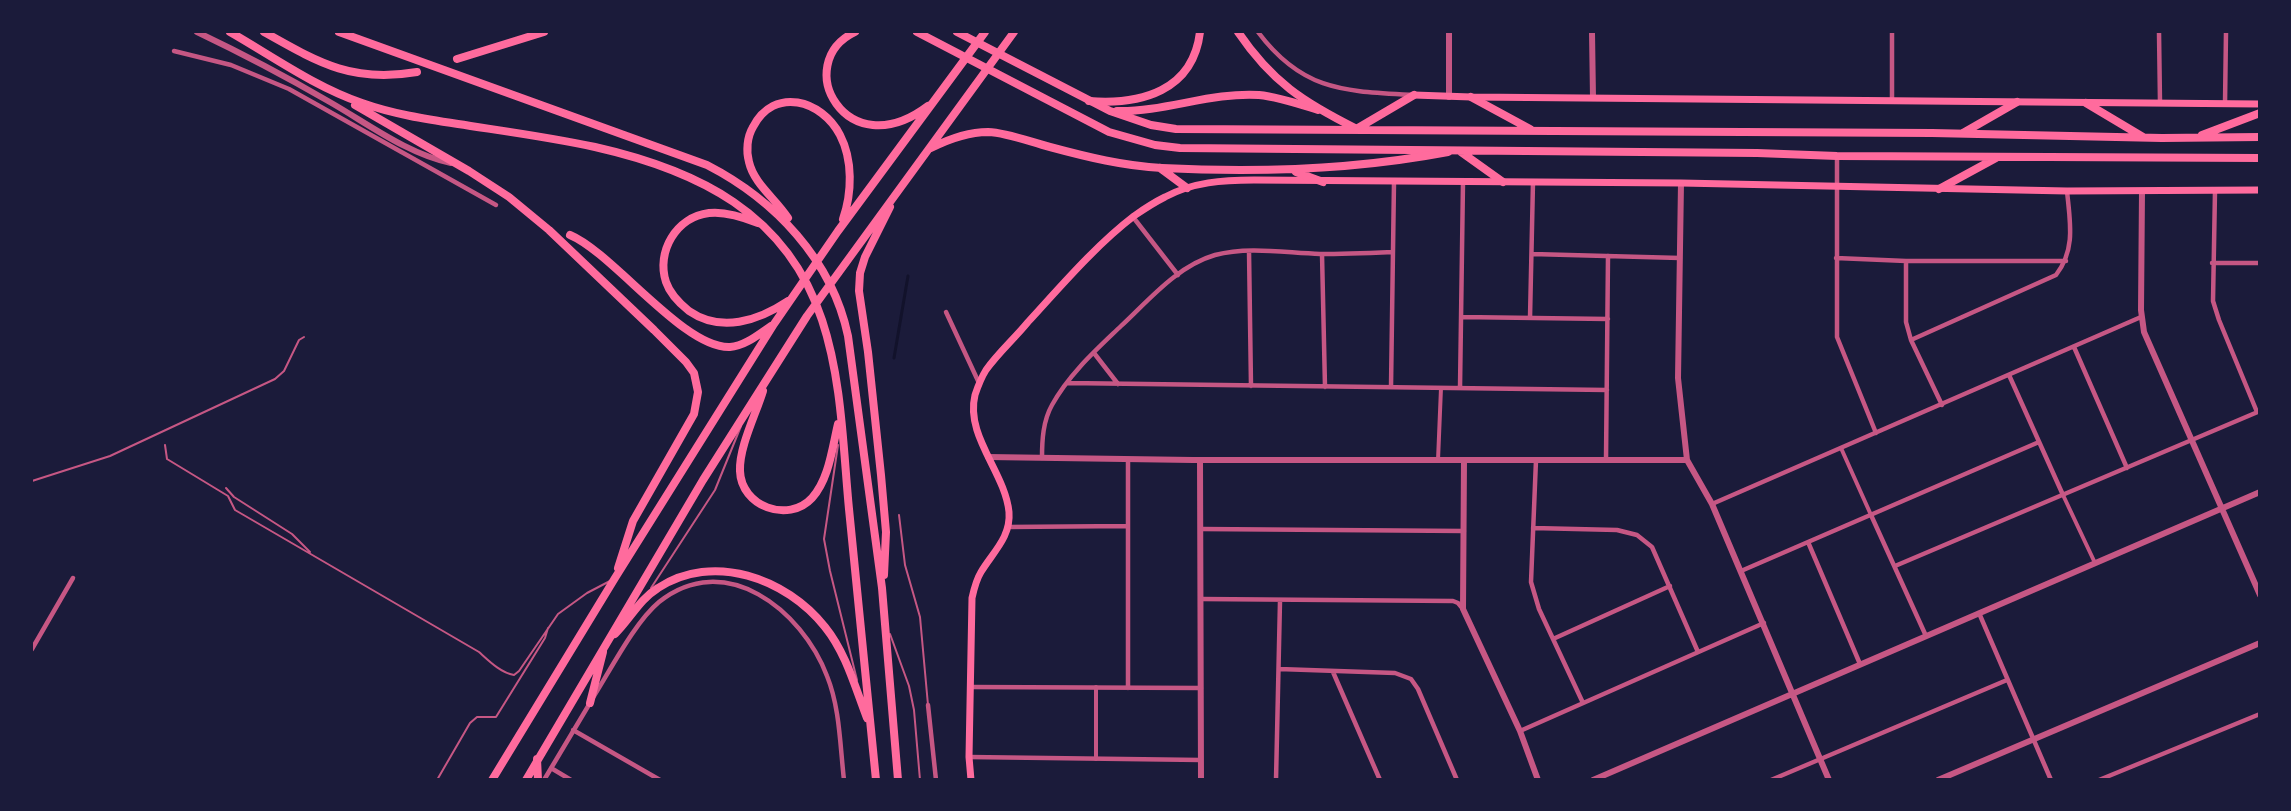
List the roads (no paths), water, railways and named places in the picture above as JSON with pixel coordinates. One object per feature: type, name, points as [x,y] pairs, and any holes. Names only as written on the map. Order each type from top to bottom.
[{"type":"highway","points":[[230,32],[498,189],[549,230],[690,367],[696,379],[698,392],[694,414],[633,521],[615,578]]},
{"type":"highway","points":[[339,32],[707,165],[756,195],[782,217],[799,236]]},
{"type":"highway","points":[[855,32],[842,39],[835,48],[827,69],[828,87],[833,99],[849,116],[867,125],[886,125],[910,117],[935,100]]},
{"type":"highway","points":[[492,780],[774,324],[838,231],[985,32]]},
{"type":"highway","points":[[525,780],[604,645],[807,316],[1014,32]]},
{"type":"highway","points":[[1089,101],[1131,101],[1168,87],[1189,64],[1200,32]]},
{"type":"highway","points":[[1238,32],[1269,72],[1292,93],[1357,129]]},
{"type":"highway","points":[[334,93],[404,115],[537,136],[615,152],[677,171],[716,189],[742,207],[766,227],[786,252],[809,289],[826,334],[840,415],[876,780]]},
{"type":"highway","points":[[838,231],[848,203],[850,182],[843,141],[837,129],[823,114],[806,104],[788,102],[770,109],[754,124],[749,137],[748,159],[759,182],[780,207],[828,281],[842,314],[850,352],[882,588],[898,780]]},
{"type":"highway","points":[[928,149],[963,136],[989,132],[1086,157],[1159,168],[1290,170],[1372,164],[1448,152]]},
{"type":"highway","points":[[1159,168],[1187,188]]},
{"type":"highway","points":[[1290,170],[1323,182]]},
{"type":"highway","points":[[882,588],[886,552],[885,512],[868,352],[859,291],[860,273],[865,257],[896,194]]},
{"type":"highway","points":[[766,227],[748,219],[722,213],[707,213],[692,218],[679,228],[668,243],[664,260],[666,281],[672,294],[687,309],[700,317],[722,323],[741,322],[754,318],[791,299]]},
{"type":"highway","points":[[570,235],[588,246],[687,328],[711,343],[732,347],[774,324]]},
{"type":"highway","points":[[768,377],[740,466],[743,486],[752,498],[762,505],[775,511],[787,511],[805,504],[814,496],[821,485],[827,467],[840,415]]},
{"type":"highway","points":[[590,703],[604,645],[644,598],[678,577],[717,569],[750,576],[789,596],[819,621],[834,641],[852,677],[871,730]]},
{"type":"highway","points":[[537,759],[538,780]]},
{"type":"main road","points":[[264,32],[303,54],[349,72],[383,75],[417,72]]},
{"type":"main road","points":[[457,60],[544,32]]},
{"type":"main road","points":[[917,32],[1109,132],[1162,146],[1448,152],[2259,158]]},
{"type":"main road","points":[[957,32],[1110,111],[1151,125],[1176,129],[1962,134],[2144,138],[2259,137]]},
{"type":"main road","points":[[1110,111],[1139,112],[1223,96],[1259,95],[1325,113]]},
{"type":"main road","points":[[1357,129],[1414,95],[2259,104]]},
{"type":"main road","points":[[1471,97],[1531,130]]},
{"type":"main road","points":[[1962,134],[2017,102]]},
{"type":"main road","points":[[2086,103],[2144,138]]},
{"type":"main road","points":[[2195,138],[2259,113]]},
{"type":"main road","points":[[1460,152],[1503,182]]},
{"type":"main road","points":[[1940,189],[1997,157]]},
{"type":"main road","points":[[971,780],[969,757],[970,614],[980,572],[1004,539],[1009,512],[974,412],[979,383],[995,360],[1056,292],[1133,217],[1160,200],[1187,188],[1224,180],[1681,183],[2067,191],[2259,190]]},
{"type":"street","points":[[197,32],[270,67],[433,159],[459,165]]},
{"type":"street","points":[[1258,32],[1272,50],[1295,69],[1319,82],[1343,90],[1414,95]]},
{"type":"street","points":[[1449,32],[1449,96]]},
{"type":"street","points":[[1592,32],[1593,98]]},
{"type":"street","points":[[1892,32],[1892,101]]},
{"type":"street","points":[[2159,32],[2160,103]]},
{"type":"street","points":[[2225,104],[2226,32]]},
{"type":"street","points":[[174,51],[231,65],[289,89],[496,205]]},
{"type":"street","points":[[1837,156],[1837,337],[1876,434]]},
{"type":"street","points":[[1391,387],[1394,182]]},
{"type":"street","points":[[1460,388],[1463,182]]},
{"type":"street","points":[[1530,318],[1533,182]]},
{"type":"street","points":[[1681,183],[1678,378],[1687,460],[1712,504],[1830,780]]},
{"type":"street","points":[[1911,340],[2056,275],[2066,261],[2070,225],[2067,191]]},
{"type":"street","points":[[2142,191],[2144,332],[2256,577],[2259,595]]},
{"type":"street","points":[[1895,566],[2258,412],[2213,301],[2215,191]]},
{"type":"street","points":[[1133,217],[1178,275]]},
{"type":"street","points":[[1249,251],[1251,386]]},
{"type":"street","points":[[1042,458],[1043,428],[1052,406],[1067,383],[1094,353],[1164,286],[1188,268],[1213,256],[1231,252],[1322,254],[1393,252]]},
{"type":"street","points":[[1322,254],[1324,387]]},
{"type":"street","points":[[1532,254],[1680,258]]},
{"type":"street","points":[[1606,460],[1608,256]]},
{"type":"street","points":[[1836,258],[1906,261],[2066,261]]},
{"type":"street","points":[[1906,261],[1906,322],[1911,340],[1942,405]]},
{"type":"street","points":[[2212,263],[2259,263]]},
{"type":"street","points":[[946,312],[979,383]]},
{"type":"street","points":[[1461,317],[1608,320]]},
{"type":"street","points":[[1712,504],[2142,317]]},
{"type":"street","points":[[2074,346],[2127,468]]},
{"type":"street","points":[[1094,353],[1118,384]]},
{"type":"street","points":[[2009,375],[2095,563]]},
{"type":"street","points":[[1067,383],[1607,390]]},
{"type":"street","points":[[1438,460],[1441,388]]},
{"type":"street","points":[[1741,571],[2039,442]]},
{"type":"street","points":[[1841,448],[1926,636]]},
{"type":"street","points":[[988,457],[1200,460],[1687,460]]},
{"type":"street","points":[[1128,459],[1128,688]]},
{"type":"street","points":[[1200,460],[1201,780]]},
{"type":"street","points":[[1463,609],[1464,460]]},
{"type":"street","points":[[1536,460],[1531,582],[1539,609],[1583,703]]},
{"type":"street","points":[[1593,780],[2259,492]]},
{"type":"street","points":[[1008,527],[1128,526]]},
{"type":"street","points":[[1533,528],[1617,530],[1637,535],[1652,547],[1698,652]]},
{"type":"street","points":[[1201,529],[1464,531]]},
{"type":"street","points":[[1808,542],[1860,664]]},
{"type":"street","points":[[32,649],[73,578]]},
{"type":"street","points":[[544,780],[635,632],[659,602],[695,583],[730,583],[759,595],[778,608],[813,647],[825,670],[833,695],[844,780]]},
{"type":"street","points":[[1553,639],[1670,586]]},
{"type":"street","points":[[1201,599],[1453,601],[1458,603],[1463,609],[1520,731],[1538,780]]},
{"type":"street","points":[[1276,780],[1280,601]]},
{"type":"street","points":[[1978,613],[2051,780]]},
{"type":"street","points":[[1520,731],[1764,622]]},
{"type":"street","points":[[1938,780],[2259,642]]},
{"type":"street","points":[[1278,669],[1395,673],[1411,679],[1418,689],[1457,780]]},
{"type":"street","points":[[1333,672],[1380,780]]},
{"type":"street","points":[[1771,780],[2007,680]]},
{"type":"street","points":[[970,687],[1201,688]]},
{"type":"street","points":[[1096,687],[1096,759]]},
{"type":"street","points":[[928,705],[936,780]]},
{"type":"street","points":[[2099,780],[2259,714]]},
{"type":"street","points":[[573,730],[660,780]]},
{"type":"street","points":[[969,757],[1201,760]]},
{"type":"street","points":[[551,768],[571,780]]},
{"type":"lane","points":[[32,481],[110,456],[275,379],[284,370],[299,340],[304,337]]},
{"type":"lane","points":[[644,598],[715,490],[747,411]]},
{"type":"lane","points":[[840,415],[836,465],[825,524],[825,546],[847,642],[871,730]]},
{"type":"lane","points":[[165,445],[167,459],[228,496],[235,510],[479,652],[509,674],[514,675],[519,671],[549,625],[572,603],[615,578]]},
{"type":"lane","points":[[226,488],[234,497],[292,534],[312,554]]},
{"type":"lane","points":[[899,515],[905,565],[920,617],[928,705]]},
{"type":"lane","points":[[437,780],[470,723],[477,717],[496,717],[545,638],[549,625]]},
{"type":"lane","points":[[886,625],[909,686],[914,710],[920,780]]},
{"type":"waterway","points":[[894,358],[908,276]]}]
